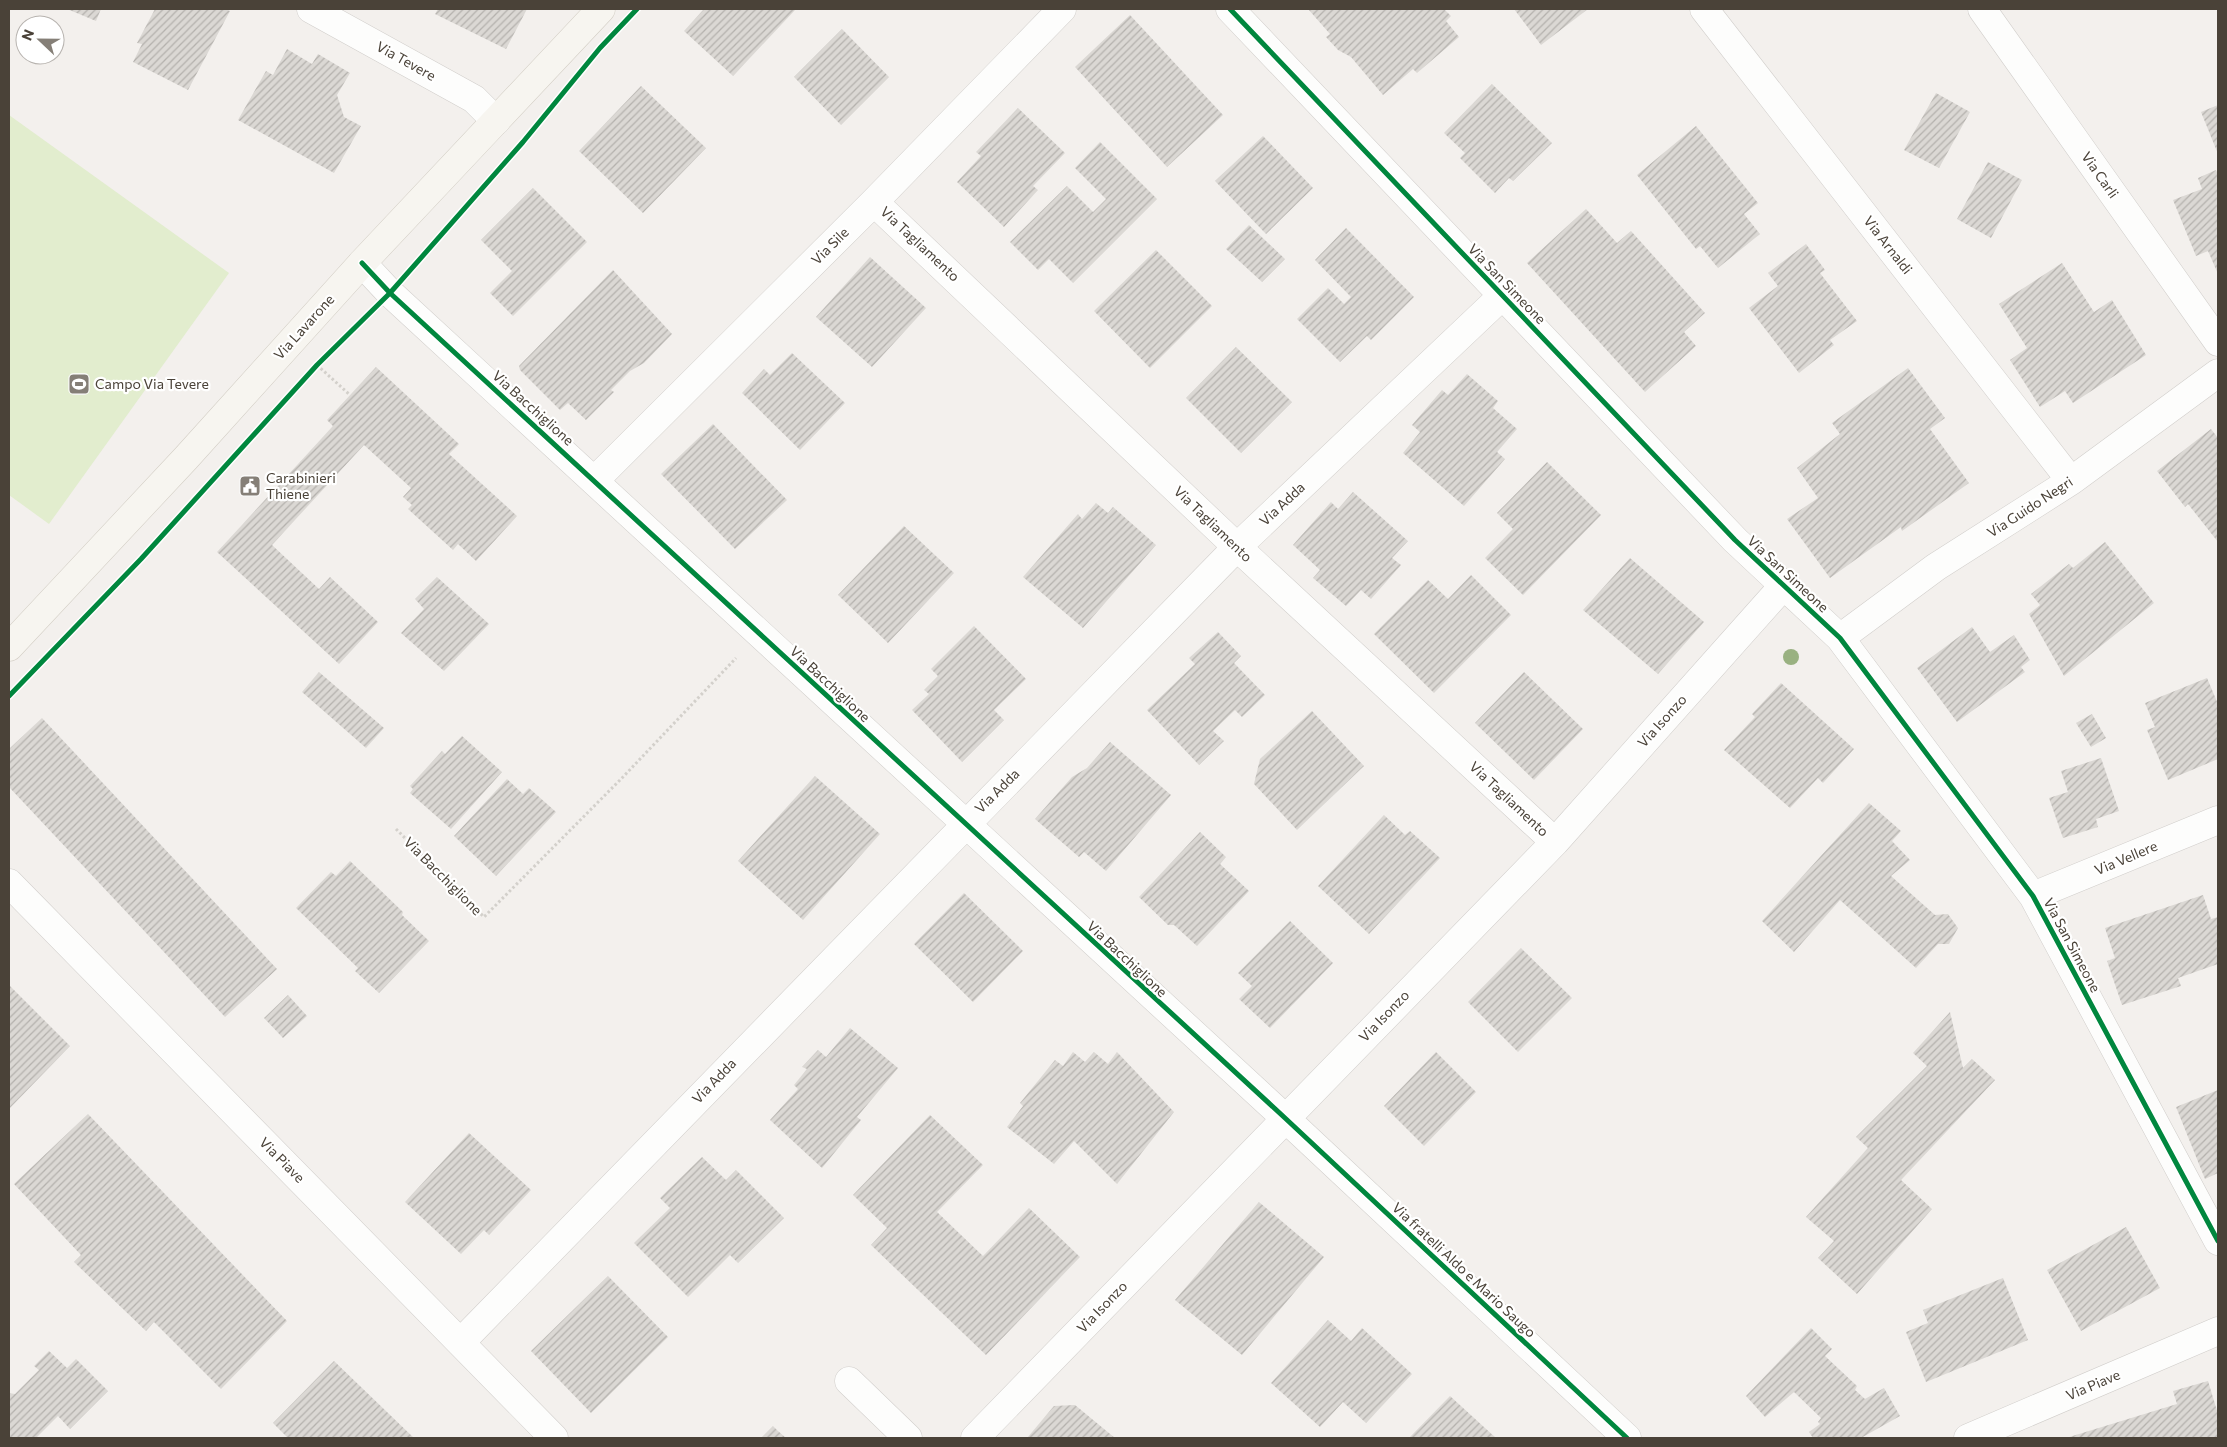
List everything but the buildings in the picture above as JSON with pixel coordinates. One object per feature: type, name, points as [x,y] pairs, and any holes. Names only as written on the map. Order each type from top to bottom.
[{"type":"main road","name":"Via Lavarone","points":[[9,647],[186,458],[362,263],[601,9]]},
{"type":"street","name":"Via Tevere","points":[[311,9],[474,99],[496,120]]},
{"type":"street","name":"Via Sile","points":[[594,480],[874,202],[1062,9]]},
{"type":"street","name":"Via San Simeone","points":[[1230,9],[1735,540],[1840,638],[2033,896],[2218,1242]]},
{"type":"street","name":"Via Arnaldi","points":[[1704,9],[2071,481]]},
{"type":"street","name":"Via Carli","points":[[1982,9],[2218,342]]},
{"type":"street","name":"Via Tagliamento","points":[[874,202],[1237,548],[1555,842]]},
{"type":"street","name":"Via Bacchiglione","points":[[362,263],[390,293],[1284,1118]]},
{"type":"street","name":"Via Adda","points":[[462,1342],[964,824],[1237,548],[1502,296]]},
{"type":"street","name":"Via Guido Negri","points":[[1840,638],[1936,567],[2071,481],[2218,373]]},
{"type":"street","name":"Via Isonzo","points":[[975,1438],[1284,1118],[1555,842],[1784,585]]},
{"type":"street","name":"Via Vellere","points":[[2033,896],[2218,820]]},
{"type":"street","name":"Via Piave","points":[[9,883],[462,1342],[554,1438]]},
{"type":"street","name":"Via fratelli Aldo e Mario Saugo","points":[[1284,1118],[1627,1438]]},
{"type":"street","name":"Via Piave","points":[[1968,1438],[2218,1331]]},
{"type":"street","points":[[849,1381],[908,1438]]},
{"type":"path","points":[[312,371],[322,360]]},
{"type":"path","points":[[316,365],[350,395]]},
{"type":"green space","name":"Campo Via Tevere","points":[[9,115],[229,273],[49,524],[9,495]]},
{"type":"cycle path","points":[[9,696],[141,559],[317,365],[390,293],[523,142],[600,48],[637,9]]},
{"type":"cycle path","points":[[1230,9],[1735,540],[1840,638],[2033,896],[2218,1241]]},
{"type":"cycle path","points":[[362,263],[390,293],[1285,1118],[1627,1438]]},
{"type":"place","name":"Campo Via Tevere","points":[[79,384]]},
{"type":"place","name":"Carabinieri Thiene","points":[[250,486]]}]
